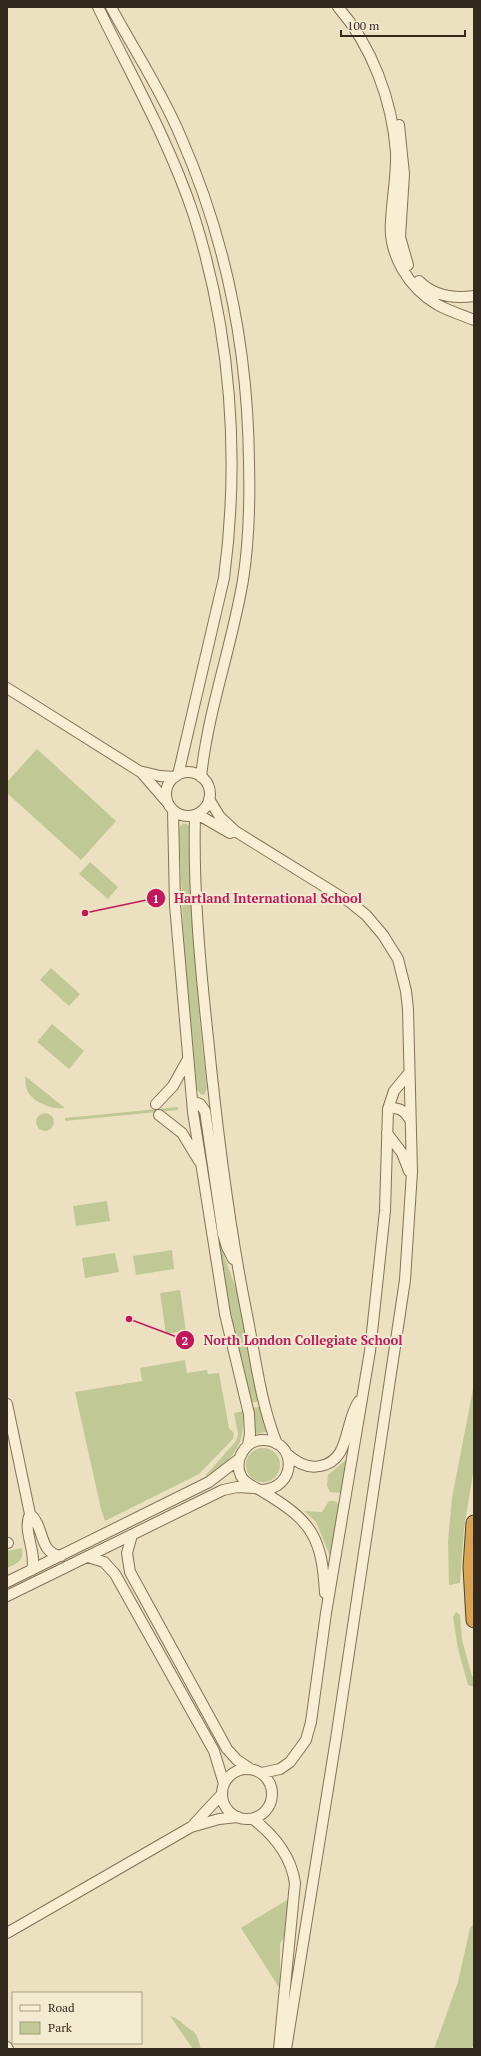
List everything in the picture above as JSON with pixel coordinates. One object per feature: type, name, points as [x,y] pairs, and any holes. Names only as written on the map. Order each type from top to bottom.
[{"type":"highway","points":[[474,1523],[470,1567],[474,1620]]},
{"type":"street","points":[[7,1582],[209,1482],[239,1459],[248,1445],[250,1434],[249,1414],[226,1320],[193,1112],[175,905],[170,806],[167,788],[176,776],[224,578],[228,549],[232,462],[227,379],[218,310],[194,216],[152,116],[98,7]]},
{"type":"street","points":[[111,7],[171,116],[193,165],[222,252],[233,297],[240,341],[249,449],[246,548],[243,580],[205,745],[201,777]]},
{"type":"street","points":[[338,7],[351,23],[368,51],[389,111],[394,138],[396,165],[390,228],[393,246],[399,262],[409,278],[425,296],[446,309],[474,320]]},
{"type":"street","points":[[346,7],[362,30],[379,62],[396,110],[403,148],[404,174],[400,236],[407,263],[419,282],[434,293],[450,297],[474,296]]},
{"type":"street","points":[[7,688],[139,770],[160,776],[176,776],[189,773],[201,777],[208,786],[209,798],[220,817],[236,831],[358,908],[375,925],[391,946],[401,965],[408,1009],[412,1181],[405,1280],[335,1747],[286,2049]]},
{"type":"street","points":[[139,770],[170,806],[186,816],[196,814],[204,809],[209,798]]},
{"type":"street","points":[[196,814],[222,828],[347,908],[376,935],[402,974]]},
{"type":"street","points":[[196,814],[197,894],[203,993],[214,1098],[210,1110],[223,1234],[226,1247],[237,1264],[266,1412],[278,1444],[299,1464],[314,1467],[329,1464],[335,1459],[344,1445],[353,1409],[362,1396]]},
{"type":"street","points":[[156,1104],[173,1086],[188,1057]]},
{"type":"street","points":[[132,1535],[127,1553],[130,1572],[227,1749],[236,1760],[249,1768],[262,1773],[274,1772],[285,1766],[296,1756],[306,1740],[311,1722],[326,1613],[370,1351],[385,1211],[388,1110],[394,1092],[409,1073]]},
{"type":"street","points":[[192,1101],[214,1098]]},
{"type":"street","points":[[192,1101],[210,1110]]},
{"type":"street","points":[[388,1110],[395,1108],[402,1110],[410,1120]]},
{"type":"street","points":[[193,1112],[210,1110]]},
{"type":"street","points":[[159,1115],[182,1133],[202,1166]]},
{"type":"street","points":[[387,1133],[402,1152],[412,1181]]},
{"type":"street","points":[[7,1404],[11,1443],[30,1514],[38,1524],[46,1547],[53,1554],[61,1556]]},
{"type":"street","points":[[248,1445],[262,1439],[278,1444]]},
{"type":"street","points":[[7,1596],[223,1490],[237,1487],[257,1489],[274,1488],[284,1480],[289,1467],[287,1454]]},
{"type":"street","points":[[239,1459],[239,1468],[247,1483],[295,1512],[315,1538],[324,1570],[326,1613]]},
{"type":"street","points":[[30,1514],[28,1524],[33,1553],[32,1570]]},
{"type":"street","points":[[88,1557],[104,1562],[115,1574],[214,1751],[223,1789],[225,1805],[238,1817]]},
{"type":"street","points":[[191,1827],[223,1789],[232,1774],[249,1768]]},
{"type":"street","points":[[253,1819],[266,1811],[272,1796],[269,1781],[262,1773]]},
{"type":"street","points":[[7,1934],[191,1827],[219,1819],[238,1817],[253,1819],[269,1833],[282,1849],[290,1865],[295,1883],[279,2049]]},
{"type":"green space","points":[[37,749],[116,821],[81,860],[7,793],[7,782]]},
{"type":"green space","points":[[183,823],[187,824],[190,828],[191,893],[195,958],[207,1088],[205,1094],[202,1095],[197,1090],[184,950],[179,828]]},
{"type":"green space","points":[[90,862],[118,887],[108,899],[79,874]]},
{"type":"green space","points":[[51,968],[80,994],[69,1006],[40,980]]},
{"type":"green space","points":[[52,1024],[84,1051],[69,1069],[37,1042]]},
{"type":"green space","points":[[25,1076],[65,1108],[50,1107],[31,1096],[27,1090]]},
{"type":"green space","points":[[178,1107],[178,1110],[65,1121],[65,1118]]},
{"type":"green space","points":[[45,1113],[51,1116],[54,1122],[51,1128],[45,1131],[39,1128],[36,1122],[39,1116]]},
{"type":"green space","points":[[205,1126],[224,1256],[238,1294],[259,1401],[250,1403],[220,1265],[201,1127]]},
{"type":"green space","points":[[107,1201],[110,1221],[76,1226],[73,1206]]},
{"type":"green space","points":[[172,1250],[174,1269],[136,1275],[133,1256]]},
{"type":"green space","points":[[115,1253],[119,1272],[85,1278],[82,1258]]},
{"type":"green space","points":[[180,1290],[186,1331],[166,1334],[160,1293]]},
{"type":"green space","points":[[185,1360],[187,1373],[207,1370],[208,1374],[219,1373],[229,1428],[234,1433],[233,1439],[199,1474],[105,1521],[75,1392],[142,1381],[140,1368]]},
{"type":"green space","points":[[474,1384],[474,1467],[464,1529],[460,1583],[449,1585],[448,1541],[452,1498]]},
{"type":"green space","points":[[261,1407],[266,1432],[255,1434],[252,1408]]},
{"type":"green space","points":[[243,1411],[242,1434],[235,1451],[223,1465],[206,1479],[206,1475],[236,1441],[238,1434],[234,1413]]},
{"type":"green space","points":[[266,1448],[273,1450],[278,1455],[280,1465],[278,1475],[273,1480],[260,1482],[253,1480],[248,1475],[246,1462],[248,1455],[253,1450]]},
{"type":"green space","points":[[346,1460],[343,1491],[341,1493],[330,1492],[327,1486],[328,1475]]},
{"type":"green space","points":[[329,1501],[335,1501],[339,1505],[331,1558],[316,1522],[304,1511],[322,1512]]},
{"type":"green space","points":[[22,1548],[21,1559],[14,1565],[7,1568],[7,1551]]},
{"type":"green space","points":[[456,1612],[460,1615],[462,1640],[472,1676],[474,1678],[474,1687],[468,1685],[458,1649],[453,1617]]},
{"type":"green space","points":[[287,1900],[290,1906],[286,1934],[280,1944],[280,1989],[241,1928]]},
{"type":"green space","points":[[474,1923],[474,2044],[471,2049],[434,2049],[458,1982],[470,1928]]},
{"type":"green space","points":[[170,2016],[179,2020],[195,2034],[201,2049],[193,2049]]},
{"type":"place","name":"Hartland International School","points":[[85,913]]},
{"type":"place","name":"North London Collegiate School","points":[[129,1319]]}]
